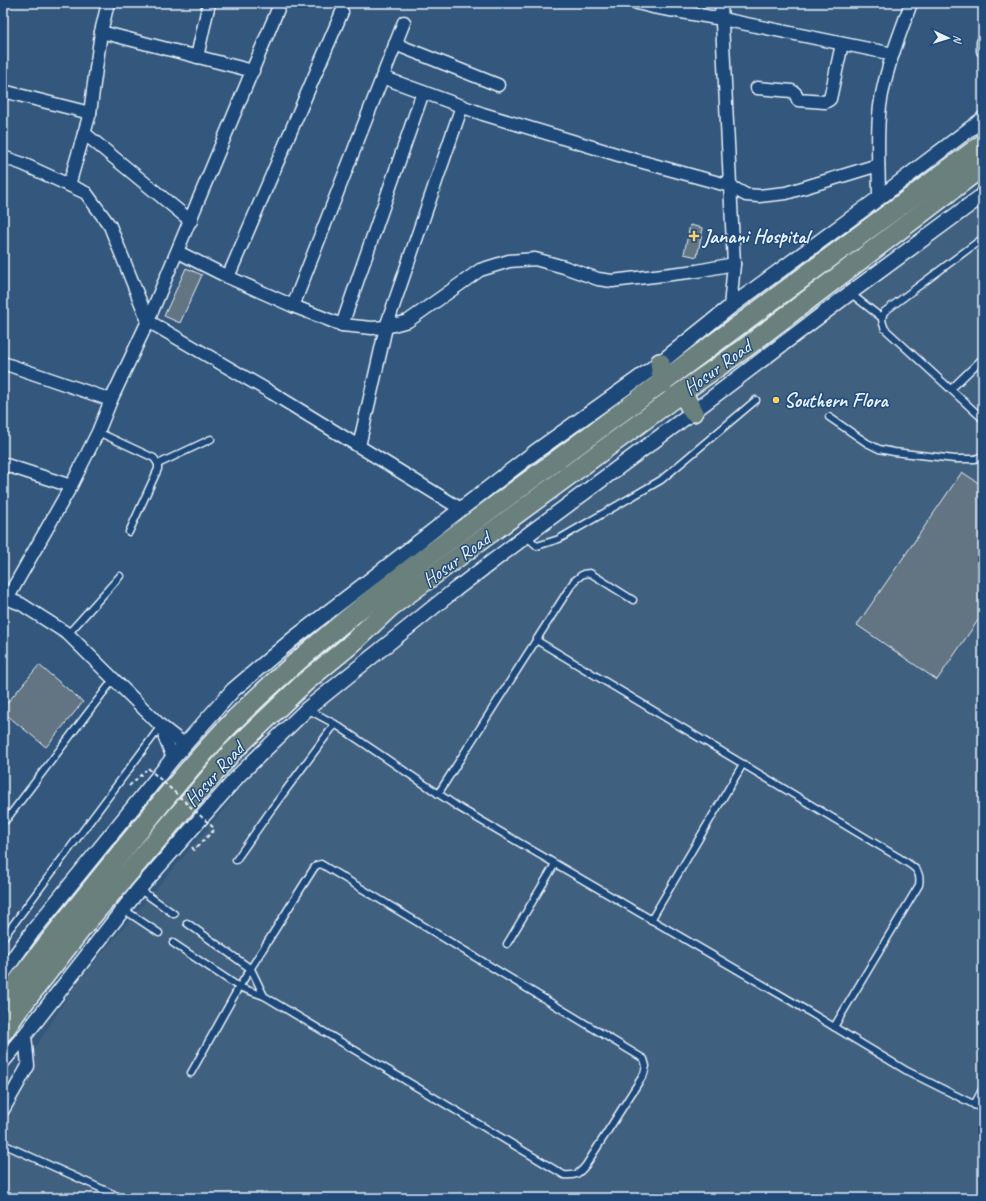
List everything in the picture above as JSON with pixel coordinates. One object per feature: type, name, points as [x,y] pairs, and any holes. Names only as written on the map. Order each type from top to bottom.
[{"type":"highway","name":"Hosur Road","points":[[3,1001],[69,916],[186,773],[235,720],[288,671],[370,600],[983,144]]},
{"type":"highway","name":"Hosur Road","points":[[3,1032],[90,918],[232,752],[305,682],[350,645],[390,607],[682,392],[745,348],[983,166]]},
{"type":"highway","points":[[660,363],[663,383]]},
{"type":"highway","points":[[682,392],[693,412]]},
{"type":"street","points":[[69,185],[90,113],[101,32],[108,3]]},
{"type":"street","points":[[197,57],[209,3]]},
{"type":"street","points":[[637,3],[893,54]]},
{"type":"street","points":[[721,3],[734,264],[730,307]]},
{"type":"street","points":[[879,198],[878,165],[880,105],[893,54],[911,3]]},
{"type":"street","points":[[185,745],[163,728],[68,634],[21,604],[5,598],[71,486],[98,432],[178,252],[280,4]]},
{"type":"street","points":[[228,277],[342,12]]},
{"type":"street","points":[[293,306],[404,22]]},
{"type":"street","points":[[101,32],[253,71]]},
{"type":"street","points":[[983,42],[983,51]]},
{"type":"street","points":[[395,44],[498,85]]},
{"type":"street","points":[[757,88],[792,91],[795,93],[798,100],[828,101],[830,99],[842,44]]},
{"type":"street","points":[[382,77],[483,114],[632,159],[730,186],[746,194],[759,196],[786,193],[878,165]]},
{"type":"street","points":[[3,92],[90,113]]},
{"type":"street","points":[[342,325],[423,92]]},
{"type":"street","points":[[359,446],[386,327],[462,106]]},
{"type":"street","points":[[3,973],[32,931],[173,758],[233,690],[257,669],[294,638],[461,508],[535,452],[660,363],[730,307],[879,198],[983,119]]},
{"type":"street","points":[[84,133],[191,221]]},
{"type":"street","points":[[3,157],[23,164],[86,193],[110,226],[148,321],[272,393],[461,508]]},
{"type":"street","points":[[3,1061],[139,889],[239,775],[307,709],[456,589],[693,412],[850,292],[983,195]]},
{"type":"street","points":[[178,252],[228,277],[293,306],[342,325],[372,328],[386,327],[408,321],[480,270],[510,261],[535,259],[598,279],[612,281],[697,271],[734,264]]},
{"type":"street","points":[[3,363],[111,400]]},
{"type":"street","points":[[3,464],[71,486]]},
{"type":"street","points":[[163,728],[165,738],[173,758]]},
{"type":"street","points":[[3,1110],[28,1066],[25,1035]]},
{"type":"lane","points":[[983,238],[884,312],[882,318],[882,323],[885,329],[983,419]]},
{"type":"lane","points":[[850,292],[882,318]]},
{"type":"lane","points":[[951,389],[983,358]]},
{"type":"lane","points":[[526,536],[536,546],[559,539],[661,480],[756,400]]},
{"type":"lane","points":[[828,417],[879,450],[954,459],[975,459],[983,456]]},
{"type":"lane","points":[[98,432],[154,458],[158,464],[158,469],[129,532]]},
{"type":"lane","points":[[158,464],[211,439]]},
{"type":"lane","points":[[438,794],[574,580],[583,574],[590,574],[633,600]]},
{"type":"lane","points":[[68,634],[120,576]]},
{"type":"lane","points":[[536,640],[898,857],[918,871],[920,877],[919,885],[834,1027]]},
{"type":"lane","points":[[6,820],[113,680]]},
{"type":"lane","points":[[307,709],[335,724],[458,807],[907,1070],[983,1109]]},
{"type":"lane","points":[[236,860],[270,810],[335,724]]},
{"type":"lane","points":[[3,938],[163,728]]},
{"type":"lane","points":[[651,920],[743,764]]},
{"type":"lane","points":[[173,943],[239,987],[264,996],[564,1175],[572,1176],[580,1173],[644,1074],[646,1066],[644,1059],[321,864],[314,868],[250,969],[239,987],[191,1073]]},
{"type":"lane","points":[[507,944],[555,864]]},
{"type":"lane","points":[[139,889],[174,914]]},
{"type":"lane","points":[[123,909],[159,933]]},
{"type":"lane","points":[[187,923],[250,969],[264,996]]},
{"type":"lane","points":[[974,1105],[983,1088]]},
{"type":"lane","points":[[3,1144],[122,1198]]},
{"type":"path","points":[[127,788],[148,768],[215,829],[194,850]]},
{"type":"shaded area","points":[[983,190],[983,1198],[3,1198],[3,1099],[75,985],[229,803],[308,693]]},
{"type":"building","points":[[690,225],[703,228],[697,257],[684,254]]},
{"type":"building","points":[[186,268],[202,275],[180,323],[164,316]]},
{"type":"building","points":[[962,472],[983,486],[983,613],[937,680],[857,625]]},
{"type":"building","points":[[39,665],[83,702],[46,747],[3,712],[3,708]]},
{"type":"place","name":"Janani Hospital","points":[[694,236]]},
{"type":"place","name":"Southern Flora","points":[[776,400]]}]
